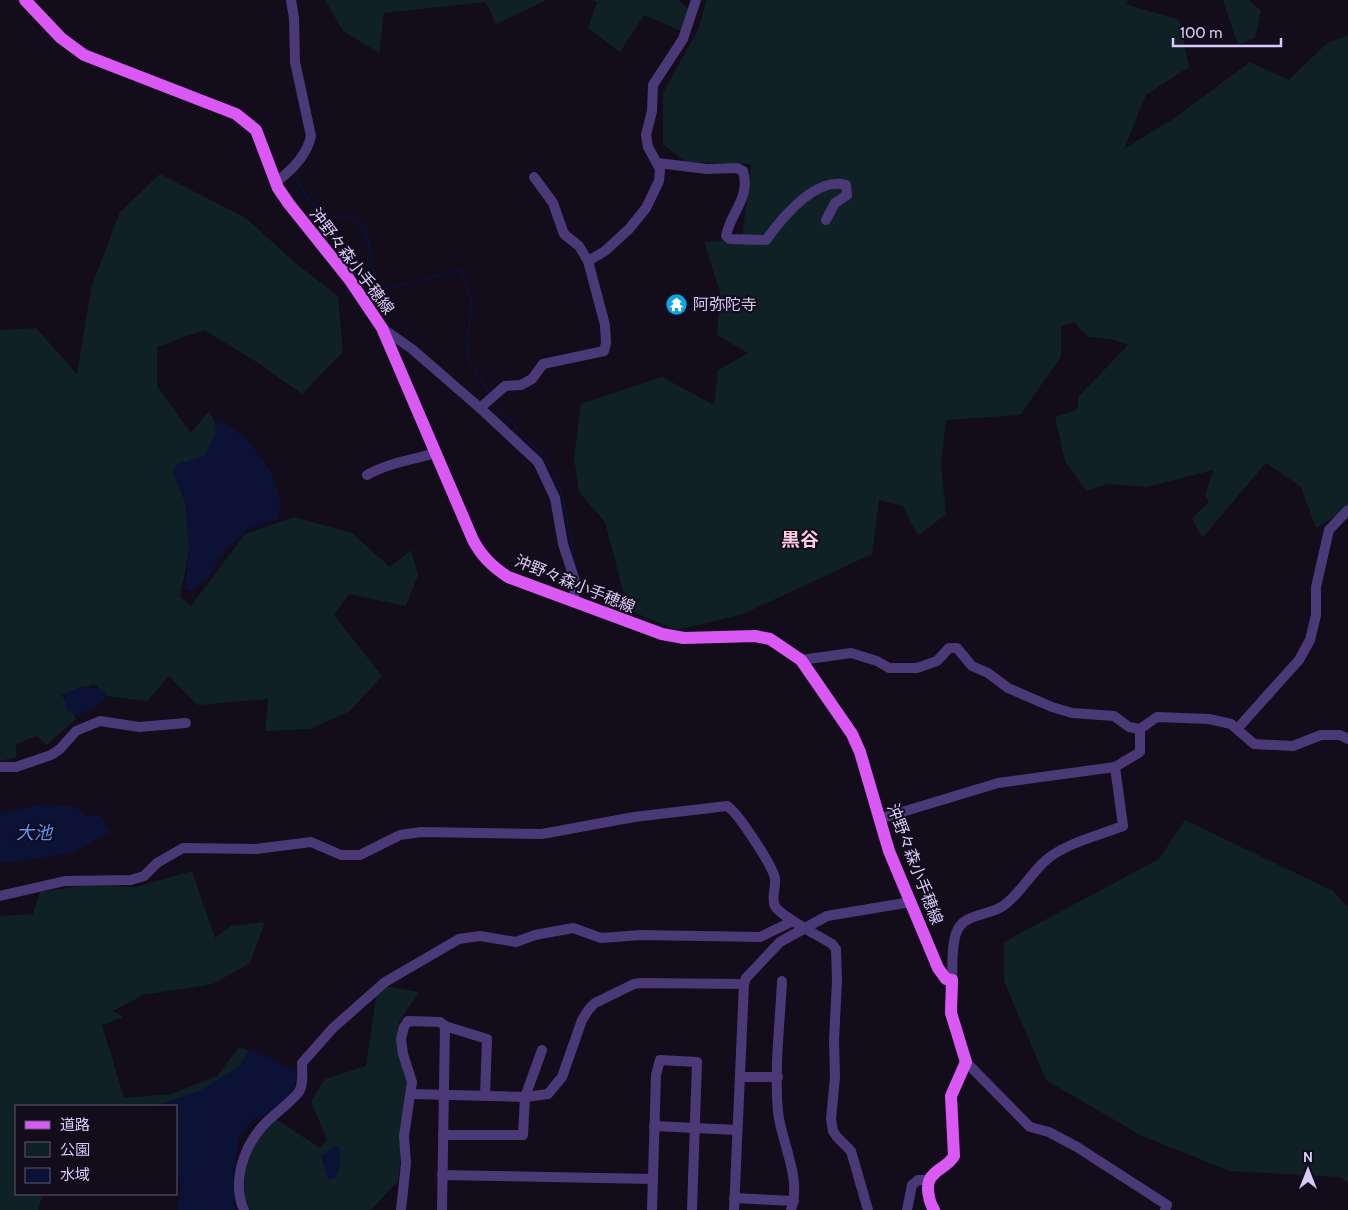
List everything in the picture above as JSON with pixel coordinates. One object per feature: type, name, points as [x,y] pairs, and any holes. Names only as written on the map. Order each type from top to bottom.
[{"type":"main road","name":"沖野々森小手穂線","points":[[25,0],[60,38],[84,55],[216,105],[248,122],[256,130],[276,182],[288,204],[349,279],[382,328],[473,540],[480,553],[492,566],[508,577],[640,628],[684,638],[755,636],[770,639],[801,660],[852,734],[860,752],[879,819],[911,902],[941,975],[946,979],[952,980]]},
{"type":"main road","points":[[934,1210],[930,1201],[929,1180],[933,1174],[949,1164],[954,1156],[950,1105],[953,1088],[966,1062],[951,1013],[952,980]]},
{"type":"street","points":[[276,182],[291,172],[309,143],[311,136],[295,62],[294,18],[291,0]]},
{"type":"street","points":[[588,260],[604,251],[629,229],[646,208],[659,181],[658,163],[648,147],[646,135],[652,111],[652,86],[683,39],[696,0]]},
{"type":"street","points":[[658,163],[708,169],[737,168],[743,171],[743,201],[728,226],[726,236],[730,239],[766,240],[779,222],[806,196],[834,184],[846,184],[847,195],[835,203],[826,220]]},
{"type":"street","points":[[480,408],[505,386],[522,385],[532,379],[543,364],[604,351],[606,343],[605,325],[588,260],[579,246],[564,234],[553,202],[534,178]]},
{"type":"street","points":[[382,328],[412,349],[538,462],[555,498],[564,544],[575,582],[574,602]]},
{"type":"street","points":[[367,475],[380,468],[435,453]]},
{"type":"street","points":[[1238,728],[1299,660],[1310,640],[1316,615],[1316,587],[1329,530],[1348,510]]},
{"type":"street","points":[[801,660],[851,653],[877,661],[889,668],[918,668],[937,661],[949,648],[957,648],[972,666],[988,674],[1008,688],[1052,707],[1072,713],[1114,716],[1129,727],[1140,729],[1156,717],[1209,719],[1231,724],[1238,728],[1254,744],[1293,746],[1321,735],[1340,735],[1348,739]]},
{"type":"street","points":[[0,767],[16,767],[51,755],[60,749],[76,731],[100,721],[139,727],[186,723]]},
{"type":"street","points":[[879,819],[998,783],[1115,767],[1140,752],[1140,729]]},
{"type":"street","points":[[952,980],[954,943],[957,930],[965,920],[1000,908],[1012,900],[1045,861],[1059,852],[1123,826],[1115,767]]},
{"type":"street","points":[[0,896],[65,881],[131,880],[144,876],[157,863],[183,848],[256,849],[311,842],[341,855],[360,855],[400,835],[422,832],[554,833],[634,817],[722,805],[730,808],[760,850],[775,877],[774,905],[793,921],[832,944],[836,949],[835,1077],[831,1119],[833,1131],[854,1158],[868,1210]]},
{"type":"street","points":[[734,1210],[744,984],[754,968],[780,942],[836,913],[911,902]]},
{"type":"street","points":[[244,1210],[239,1199],[239,1175],[242,1164],[261,1128],[298,1093],[302,1085],[302,1063],[333,1028],[379,987],[438,949],[469,936],[516,942],[534,935],[573,928],[601,938],[641,935],[760,937],[793,921]]},
{"type":"street","points":[[734,1198],[793,1205],[796,1190],[778,1112],[782,981]]},
{"type":"street","points":[[411,1094],[524,1096],[548,1094],[562,1077],[582,1020],[595,1003],[634,984],[744,984]]},
{"type":"street","points":[[401,1210],[406,1163],[404,1136],[412,1082],[403,1054],[401,1039],[404,1027],[408,1021],[440,1022],[445,1026],[487,1039],[485,1096]]},
{"type":"street","points":[[442,1210],[445,1026]]},
{"type":"street","points":[[443,1135],[523,1135],[524,1096],[542,1050]]},
{"type":"street","points":[[652,1210],[656,1075],[660,1060],[697,1062],[692,1210]]},
{"type":"street","points":[[966,1062],[1030,1127],[1049,1132],[1077,1147],[1168,1205],[1165,1210]]},
{"type":"street","points":[[740,1077],[778,1077]]},
{"type":"street","points":[[654,1126],[737,1130]]},
{"type":"street","points":[[442,1175],[653,1179]]},
{"type":"street","points":[[907,1210],[912,1185],[918,1180],[929,1180]]},
{"type":"green space","points":[[325,0],[547,0],[496,24],[486,2],[384,13],[379,53],[343,31]]},
{"type":"green space","points":[[591,0],[678,0],[688,9],[681,31],[644,15],[620,52],[588,28],[597,2]]},
{"type":"green space","points":[[707,0],[1128,0],[1126,4],[1179,20],[1189,67],[1146,95],[1124,149],[1176,117],[1250,62],[1289,80],[1326,44],[1348,35],[1348,509],[1316,528],[1301,487],[1266,463],[1202,538],[1192,518],[1209,502],[1205,496],[1213,470],[1147,487],[1107,484],[1086,491],[1065,461],[1055,417],[1077,410],[1079,396],[1128,345],[1111,339],[1088,337],[1074,322],[1061,326],[1061,357],[1020,415],[946,420],[941,465],[946,514],[918,536],[903,506],[879,500],[872,554],[743,614],[677,630],[628,610],[605,522],[579,492],[574,457],[581,404],[662,377],[714,405],[718,370],[748,353],[717,335],[720,292],[704,242],[742,240],[751,164],[687,162],[663,145],[663,93],[698,30]]},
{"type":"green space","points":[[1223,0],[1249,0],[1261,11],[1255,38],[1238,45]]},
{"type":"green space","points":[[160,174],[246,218],[294,262],[338,296],[343,352],[302,394],[258,363],[204,330],[157,347],[157,386],[191,433],[209,411],[221,434],[189,512],[189,551],[180,597],[191,606],[245,534],[294,517],[352,533],[390,567],[411,550],[418,575],[406,606],[349,594],[334,615],[382,676],[350,711],[310,729],[265,731],[268,699],[198,705],[169,676],[147,701],[107,696],[94,684],[62,695],[76,719],[47,745],[37,736],[16,744],[16,757],[0,761],[0,330],[36,328],[77,374],[91,288],[120,212]]},
{"type":"green space","points":[[1185,820],[1333,891],[1348,908],[1348,1183],[1340,1177],[1230,1171],[1140,1135],[1046,1080],[1004,981],[1004,942],[1159,859]]},
{"type":"green space","points":[[192,871],[215,938],[231,926],[265,922],[250,963],[213,984],[143,995],[113,1011],[123,1017],[102,1025],[124,1098],[171,1094],[217,1076],[239,1047],[253,1052],[230,1087],[178,1105],[15,1105],[15,1195],[43,1195],[38,1210],[0,1210],[0,916],[33,914],[40,892],[88,885],[136,887]]},
{"type":"green space","points":[[385,986],[419,992],[399,1022],[403,1066],[409,1085],[398,1181],[371,1210],[250,1210],[246,1201],[246,1171],[257,1140],[266,1127],[276,1119],[320,1148],[327,1140],[311,1101],[325,1079],[366,1066],[376,997]]},
{"type":"water","points":[[220,419],[247,439],[272,473],[281,505],[277,519],[249,528],[222,554],[210,576],[193,591],[185,589],[189,551],[185,502],[172,472],[178,464],[204,456],[215,435],[216,423]]},
{"type":"water","points":[[80,687],[98,688],[107,696],[96,707],[78,716],[66,710],[64,694]]},
{"type":"water","name":"大池","points":[[43,804],[76,807],[86,816],[100,815],[110,832],[74,852],[17,862],[0,863],[0,813]]},
{"type":"water","points":[[249,1049],[296,1070],[297,1081],[291,1093],[275,1111],[255,1118],[238,1139],[234,1175],[234,1206],[237,1210],[177,1210],[180,1184],[178,1174],[178,1105],[157,1105],[199,1091],[239,1067]]},
{"type":"water","points":[[339,1145],[340,1163],[336,1178],[328,1180],[321,1155]]},
{"type":"waterway","points":[[297,94],[302,118]]},
{"type":"waterway","points":[[295,172],[304,193],[315,206],[328,215],[354,219],[366,233],[377,287],[381,290],[461,270],[472,302],[467,343],[468,358],[490,395]]},
{"type":"waterway","points":[[494,401],[502,414],[515,425],[516,435],[533,445],[546,459],[555,476],[562,495],[577,573]]},
{"type":"place","name":"阿弥陀寺","points":[[677,304]]},
{"type":"district","name":"黒谷","points":[[800,539]]}]
